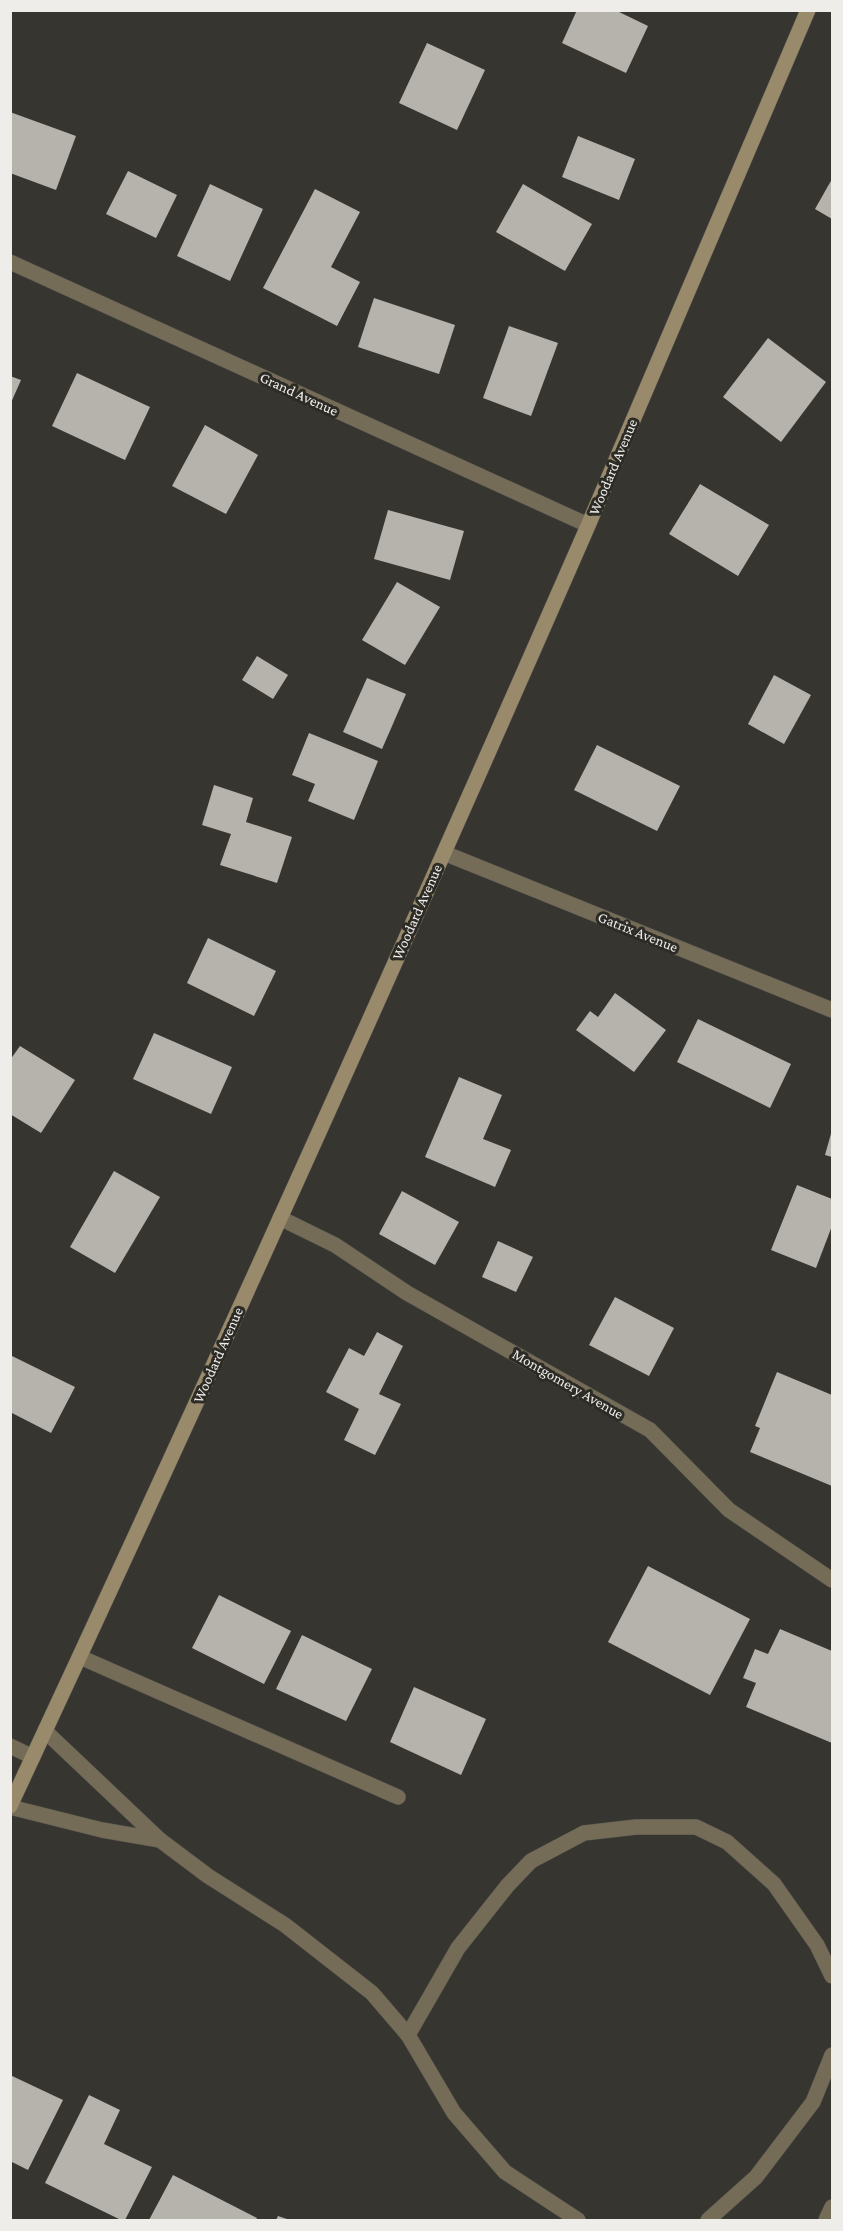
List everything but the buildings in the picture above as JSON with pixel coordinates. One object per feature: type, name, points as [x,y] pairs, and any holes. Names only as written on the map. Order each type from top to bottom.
[{"type":"street","name":"Woodard Avenue","points":[[10,1806],[280,1218],[444,853],[588,525],[808,10]]},
{"type":"street","name":"Grand Avenue","points":[[10,262],[588,525]]},
{"type":"street","name":"Gatrix Avenue","points":[[444,853],[832,1010]]},
{"type":"street","name":"Montgomery Avenue","points":[[280,1218],[335,1245],[407,1293],[650,1430],[729,1510],[832,1580]]},
{"type":"street","points":[[80,1657],[398,1797]]},
{"type":"street","points":[[45,1731],[160,1840],[208,1876],[285,1925],[372,1993],[408,2035],[454,2113],[505,2172],[578,2220]]},
{"type":"street","points":[[10,1746],[33,1757]]},
{"type":"street","points":[[10,1806],[102,1830],[160,1840]]},
{"type":"street","points":[[408,2035],[458,1948],[508,1885],[531,1861],[584,1833],[636,1827],[696,1827],[727,1842],[774,1884],[817,1945],[832,1976]]},
{"type":"street","points":[[708,2220],[756,2177],[813,2102],[832,2055]]},
{"type":"street","points":[[826,2220],[832,2207]]}]
